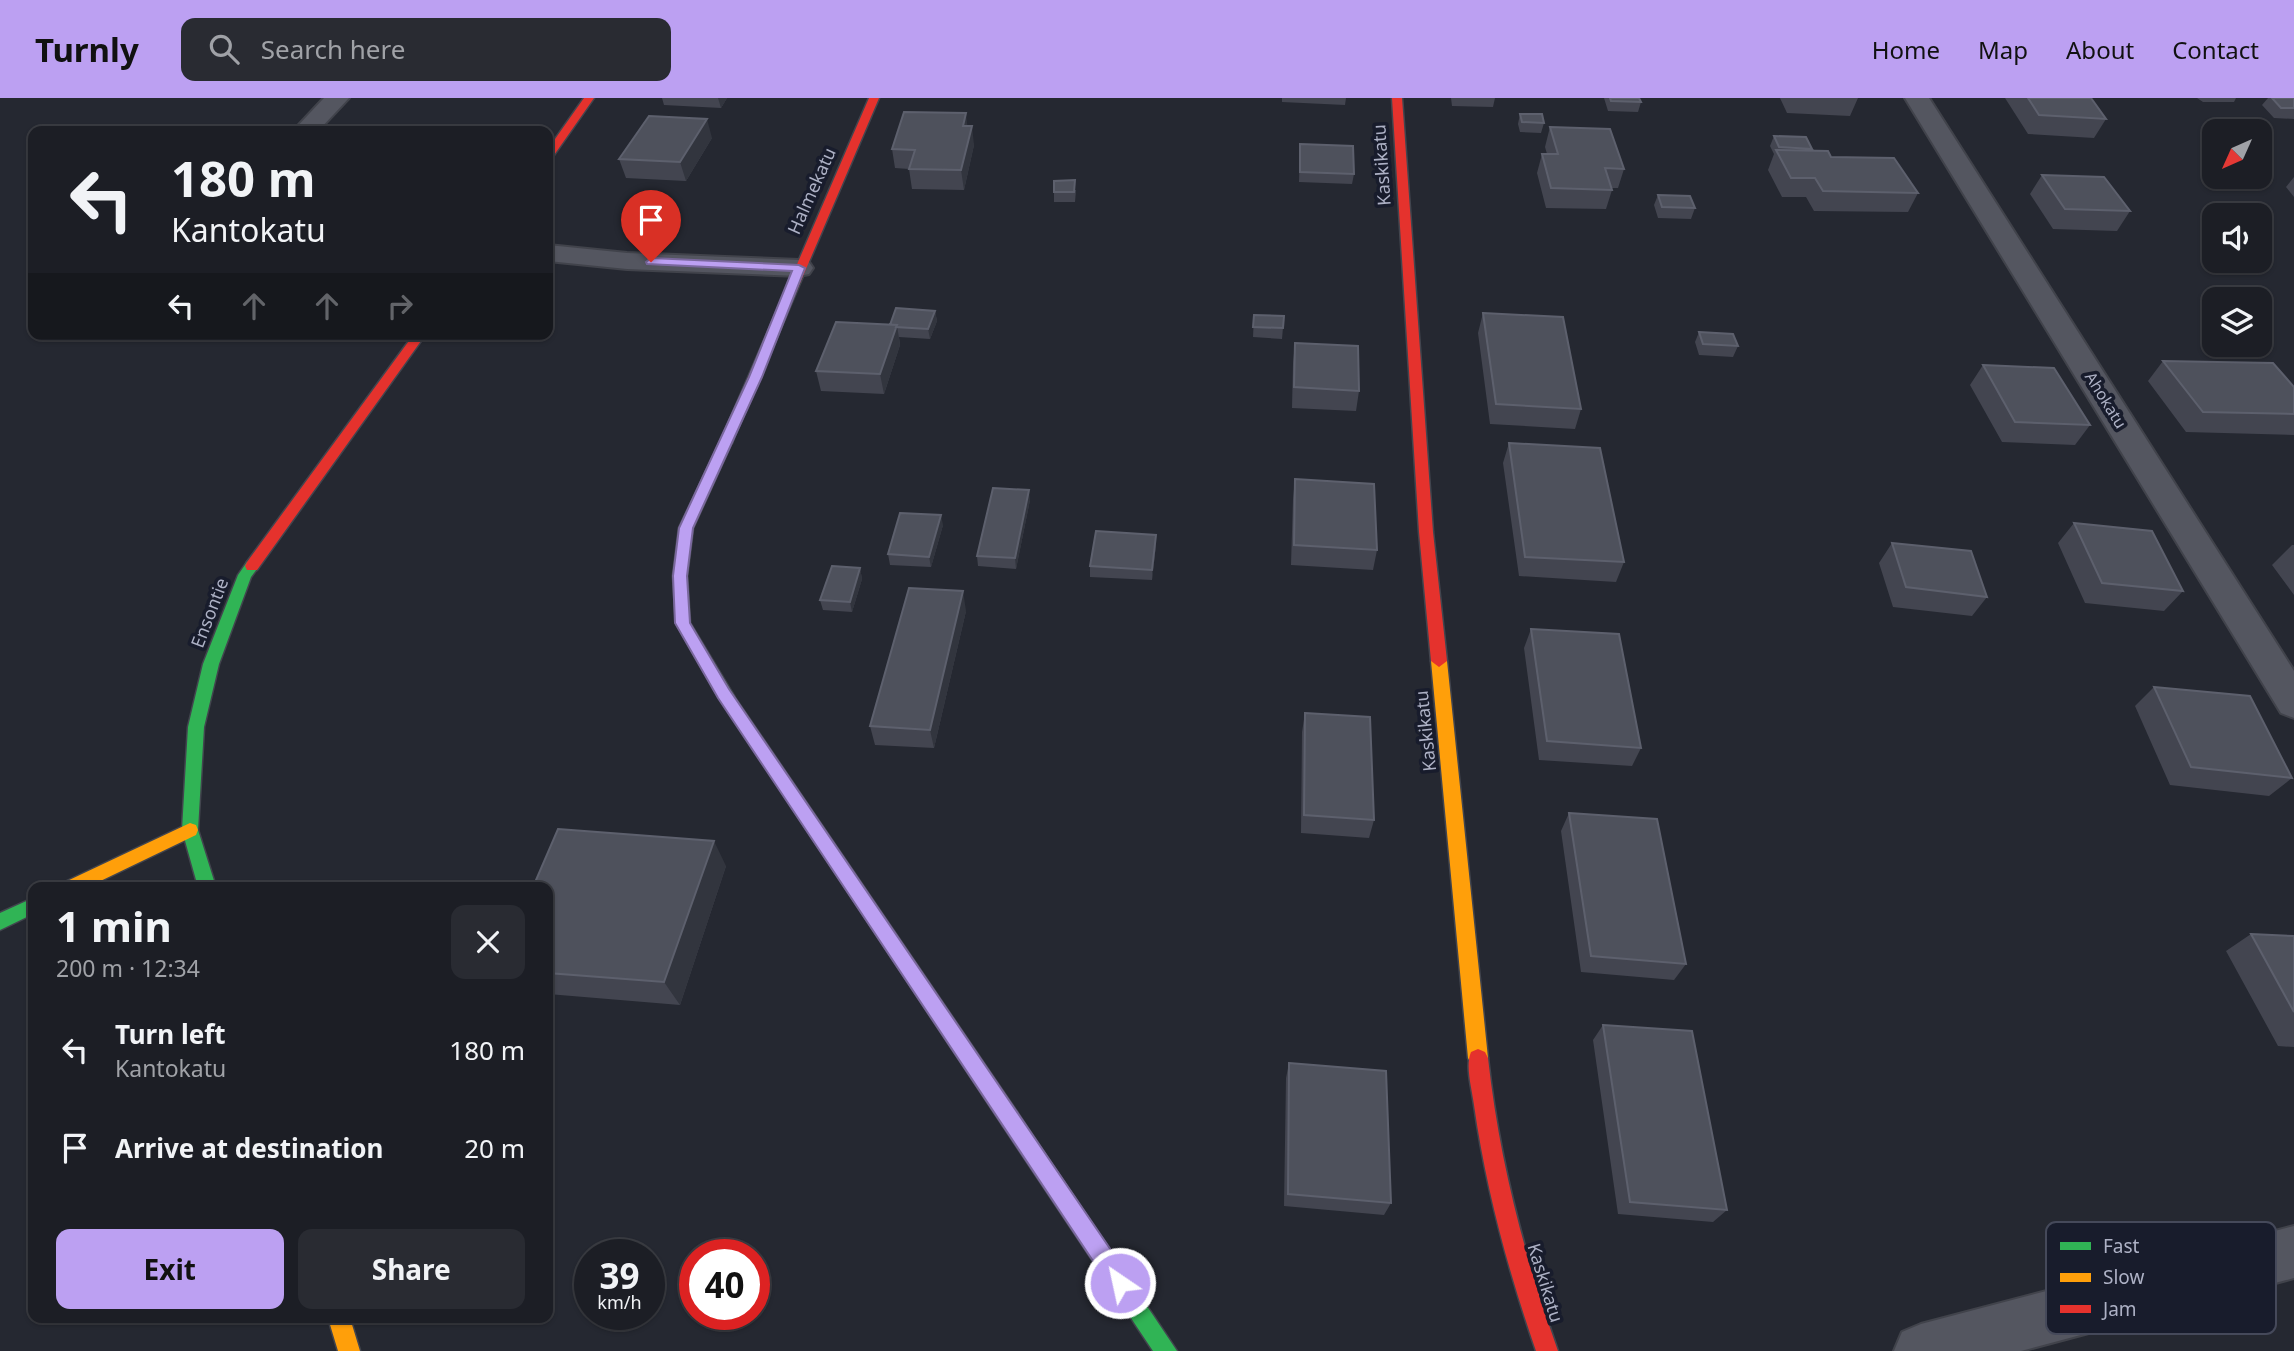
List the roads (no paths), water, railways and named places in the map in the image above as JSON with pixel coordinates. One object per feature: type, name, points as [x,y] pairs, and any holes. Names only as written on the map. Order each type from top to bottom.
[{"type":"street","points":[[310,126],[337,98]]},
{"type":"street","points":[[553,149],[589,98]]},
{"type":"street","name":"Halmekatu","points":[[874,98],[799,268],[755,377],[686,528],[680,576],[683,623],[724,693],[1166,1351]]},
{"type":"street","name":"Kaskikatu","points":[[1397,98],[1426,532],[1483,1114],[1520,1277],[1547,1351]]},
{"type":"street","name":"Ahokatu","points":[[1917,98],[2294,703]]},
{"type":"street","points":[[553,254],[626,261],[799,268]]},
{"type":"street","name":"Ensontie","points":[[205,882],[190,830],[196,727],[211,664],[245,575],[416,340]]},
{"type":"street","points":[[81,882],[190,830]]},
{"type":"street","points":[[0,922],[28,908]]},
{"type":"street","points":[[2276,1257],[2294,1252]]},
{"type":"street","points":[[1921,1351],[2046,1318]]},
{"type":"street","points":[[341,1323],[349,1351]]}]
